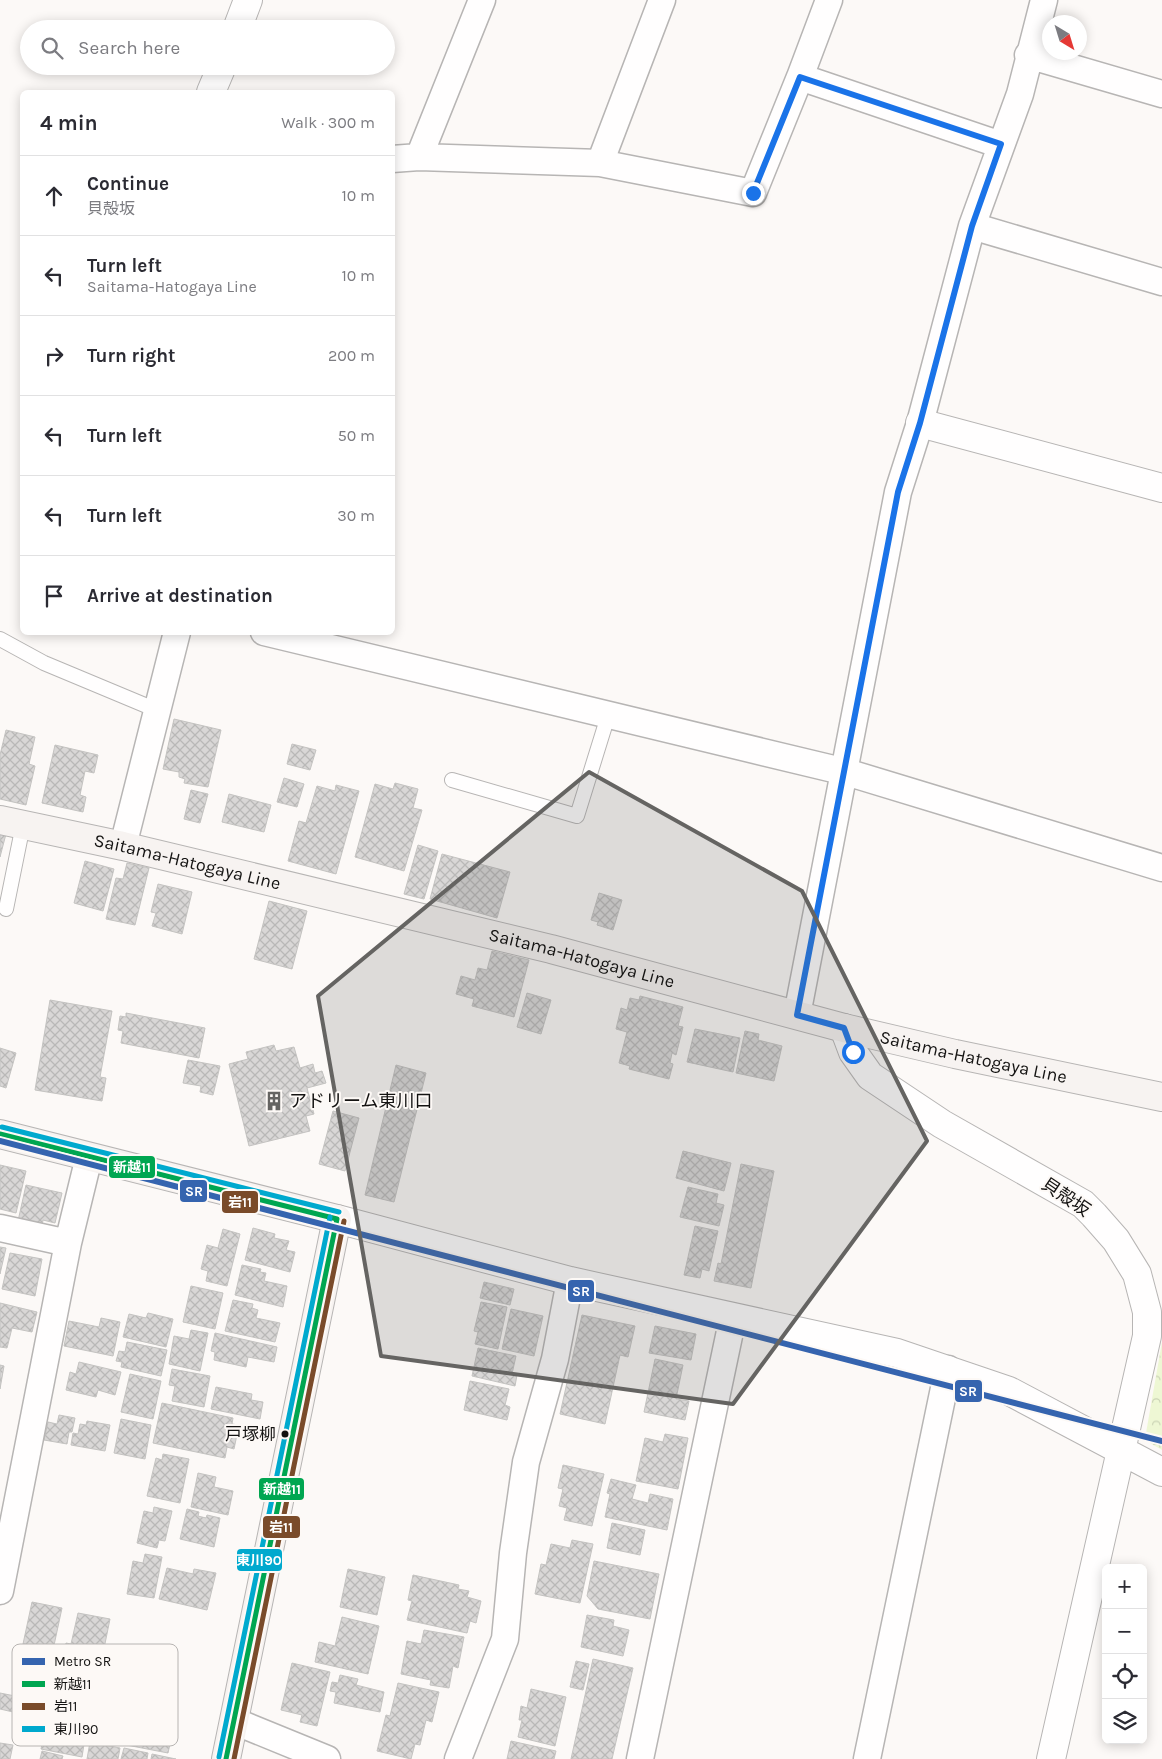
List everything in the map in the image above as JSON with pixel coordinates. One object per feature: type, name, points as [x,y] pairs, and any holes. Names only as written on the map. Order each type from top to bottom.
[{"type":"main road","name":"Saitama-Hatogaya Line","points":[[11,822],[123,846],[551,949],[844,1028],[955,1054],[1162,1097]]},
{"type":"main road","points":[[0,1134],[337,1219],[226,1759]]},
{"type":"street","points":[[240,20],[248,0]]},
{"type":"street","points":[[419,157],[482,0]]},
{"type":"street","points":[[600,163],[662,0]]},
{"type":"street","points":[[395,159],[419,157],[600,163],[753,193],[829,0]]},
{"type":"street","points":[[797,1015],[816,910],[846,772],[898,492],[920,423],[972,226],[1020,94],[1028,55],[1044,0]]},
{"type":"street","points":[[1028,55],[1162,94]]},
{"type":"street","points":[[212,90],[218,75]]},
{"type":"street","points":[[800,77],[1001,144]]},
{"type":"street","points":[[972,226],[1162,282]]},
{"type":"street","points":[[920,423],[1162,488]]},
{"type":"street","points":[[123,846],[159,711],[176,635]]},
{"type":"street","points":[[276,635],[846,772],[1162,868]]},
{"type":"street","name":"貝殻坂","points":[[844,1028],[853,1052],[870,1076],[942,1124],[1083,1204],[1116,1240],[1137,1274],[1147,1312],[1147,1336],[1051,1759]]},
{"type":"street","points":[[0,1591],[68,1243],[89,1157]]},
{"type":"street","points":[[337,1219],[570,1280],[897,1352],[1008,1391],[1162,1472]]},
{"type":"street","points":[[0,1228],[68,1243]]},
{"type":"street","points":[[458,1759],[505,1639],[513,1553],[526,1462],[555,1359],[570,1280]]},
{"type":"street","points":[[640,1759],[733,1316]]},
{"type":"street","points":[[867,1759],[948,1369]]},
{"type":"street","points":[[234,1721],[327,1759]]},
{"type":"lane","points":[[0,639],[44,663],[159,711]]},
{"type":"lane","points":[[452,780],[577,816],[608,716]]},
{"type":"lane","points":[[6,909],[11,822]]},
{"type":"highlighted area","points":[[589,772],[802,891],[927,1141],[733,1404],[381,1356],[318,996]]},
{"type":"green space","points":[[1162,1342],[1162,1450],[1150,1443],[1146,1433]]},
{"type":"building","points":[[174,719],[221,730],[208,787],[184,783],[185,779],[179,777],[179,772],[163,769]]},
{"type":"building","points":[[6,730],[35,737],[29,764],[35,766],[26,805],[0,799],[0,755]]},
{"type":"building","points":[[292,744],[316,750],[310,770],[287,764]]},
{"type":"building","points":[[55,745],[98,755],[94,773],[85,771],[80,795],[86,797],[83,812],[42,803]]},
{"type":"building","points":[[284,778],[304,784],[297,807],[277,802]]},
{"type":"building","points":[[395,783],[418,789],[413,808],[422,810],[404,871],[355,857],[375,784],[393,789]]},
{"type":"building","points":[[336,785],[359,791],[336,874],[288,861],[299,821],[306,823],[317,786],[335,791]]},
{"type":"building","points":[[191,790],[208,794],[200,823],[184,819]]},
{"type":"building","points":[[229,794],[271,805],[264,832],[222,822]]},
{"type":"building","points":[[0,833],[6,834],[0,857]]},
{"type":"building","points":[[418,845],[438,851],[424,899],[404,894]]},
{"type":"building","points":[[442,854],[510,872],[497,918],[430,899]]},
{"type":"building","points":[[85,861],[114,869],[103,911],[74,903]]},
{"type":"building","points":[[127,863],[149,868],[135,925],[106,919],[116,878],[123,879]]},
{"type":"building","points":[[158,884],[192,892],[182,934],[152,926],[156,913],[151,912]]},
{"type":"building","points":[[599,893],[622,900],[613,930],[597,925],[598,922],[591,920]]},
{"type":"building","points":[[269,901],[307,911],[292,969],[254,959]]},
{"type":"building","points":[[492,951],[529,960],[514,1017],[472,1006],[474,999],[456,994],[461,976],[475,980],[478,968],[487,970]]},
{"type":"building","points":[[527,993],[551,1000],[541,1034],[517,1027]]},
{"type":"building","points":[[640,996],[683,1007],[678,1026],[683,1027],[676,1055],[672,1053],[670,1063],[673,1064],[669,1079],[629,1069],[630,1066],[619,1063],[627,1032],[616,1029],[621,1008],[627,1010],[630,998],[639,1000]]},
{"type":"building","points":[[50,1000],[112,1011],[100,1077],[106,1078],[102,1101],[35,1090]]},
{"type":"building","points":[[126,1013],[205,1028],[199,1058],[121,1043],[123,1031],[118,1030],[120,1016],[126,1017]]},
{"type":"building","points":[[695,1029],[740,1038],[733,1072],[687,1062]]},
{"type":"building","points":[[745,1031],[759,1034],[758,1040],[782,1046],[774,1081],[736,1073]]},
{"type":"building","name":"アドリーム東川口","points":[[274,1045],[276,1051],[294,1047],[300,1068],[313,1064],[315,1073],[322,1071],[326,1083],[307,1088],[314,1114],[306,1116],[310,1131],[249,1146],[229,1064],[248,1059],[246,1052]]},
{"type":"building","points":[[0,1048],[16,1053],[6,1088],[0,1086]]},
{"type":"building","points":[[188,1060],[220,1066],[213,1095],[200,1092],[201,1086],[183,1083]]},
{"type":"building","points":[[396,1065],[426,1073],[394,1202],[365,1195]]},
{"type":"building","points":[[333,1111],[359,1118],[345,1171],[319,1164]]},
{"type":"building","points":[[683,1151],[731,1163],[724,1191],[676,1178]]},
{"type":"building","points":[[741,1164],[774,1171],[751,1288],[714,1281],[718,1263],[721,1264]]},
{"type":"building","points":[[0,1165],[26,1171],[16,1213],[0,1209]]},
{"type":"building","points":[[26,1185],[62,1193],[55,1223],[43,1220],[42,1226],[18,1221]]},
{"type":"building","points":[[688,1187],[718,1194],[716,1203],[724,1205],[719,1226],[680,1217]]},
{"type":"building","points":[[695,1226],[718,1231],[709,1271],[702,1269],[700,1278],[684,1275]]},
{"type":"building","points":[[253,1228],[275,1234],[274,1238],[289,1241],[286,1250],[295,1252],[290,1272],[245,1260]]},
{"type":"building","points":[[223,1229],[240,1234],[227,1286],[206,1281],[208,1271],[201,1269],[207,1245],[218,1248]]},
{"type":"building","points":[[0,1247],[6,1248],[0,1274]]},
{"type":"building","points":[[10,1253],[42,1259],[35,1296],[2,1289]]},
{"type":"building","points":[[242,1265],[261,1269],[260,1272],[266,1273],[264,1281],[287,1286],[283,1307],[235,1295]]},
{"type":"building","points":[[484,1282],[514,1289],[510,1305],[480,1298]]},
{"type":"building","points":[[191,1286],[223,1293],[215,1329],[183,1322]]},
{"type":"building","points":[[233,1300],[253,1304],[252,1308],[258,1310],[256,1318],[280,1323],[275,1342],[225,1331]]},
{"type":"building","points":[[481,1302],[507,1307],[498,1349],[475,1344],[478,1332],[474,1331]]},
{"type":"building","points":[[0,1303],[37,1312],[32,1332],[12,1328],[7,1348],[0,1347]]},
{"type":"building","points":[[511,1309],[543,1316],[534,1356],[502,1349]]},
{"type":"building","points":[[148,1313],[173,1319],[166,1347],[123,1337],[129,1314],[146,1318]]},
{"type":"building","points":[[582,1315],[635,1326],[628,1357],[620,1355],[605,1424],[560,1414]]},
{"type":"building","points":[[101,1318],[120,1322],[113,1356],[64,1346],[69,1321],[99,1327]]},
{"type":"building","points":[[655,1326],[696,1334],[691,1360],[649,1353]]},
{"type":"building","points":[[191,1330],[208,1333],[200,1371],[169,1364],[174,1336],[189,1339]]},
{"type":"building","points":[[215,1333],[277,1347],[274,1362],[248,1357],[246,1367],[214,1360],[215,1352],[211,1351]]},
{"type":"building","points":[[127,1342],[167,1350],[161,1376],[121,1367],[122,1362],[116,1361],[119,1351],[125,1352]]},
{"type":"building","points":[[478,1348],[516,1356],[512,1374],[517,1375],[515,1386],[472,1376]]},
{"type":"building","points":[[655,1359],[683,1365],[676,1399],[689,1401],[685,1420],[644,1412]]},
{"type":"building","points":[[79,1362],[121,1372],[115,1395],[98,1390],[96,1397],[66,1390],[70,1372],[76,1374]]},
{"type":"building","points":[[0,1365],[4,1366],[0,1389]]},
{"type":"building","points":[[172,1369],[210,1376],[204,1407],[172,1401],[175,1386],[169,1385]]},
{"type":"building","points":[[130,1374],[161,1381],[153,1419],[121,1412]]},
{"type":"building","points":[[470,1381],[509,1389],[505,1405],[510,1407],[507,1420],[464,1410]]},
{"type":"building","points":[[216,1387],[252,1394],[251,1400],[263,1402],[260,1419],[211,1409]]},
{"type":"building","points":[[162,1403],[233,1418],[232,1424],[239,1425],[234,1449],[227,1447],[225,1458],[153,1443]]},
{"type":"building","points":[[59,1415],[75,1418],[72,1432],[69,1432],[67,1444],[44,1440],[48,1422],[57,1424]]},
{"type":"building","points":[[121,1419],[151,1425],[145,1459],[114,1453]]},
{"type":"building","points":[[87,1421],[110,1425],[105,1451],[71,1445],[73,1433],[78,1434],[80,1424],[86,1425]]},
{"type":"building","points":[[665,1434],[688,1438],[678,1489],[636,1481],[645,1438],[663,1442]]},
{"type":"building","points":[[163,1454],[189,1459],[180,1503],[147,1496],[156,1458],[162,1460]]},
{"type":"building","points":[[563,1465],[604,1474],[592,1526],[564,1520],[567,1508],[559,1506],[563,1489],[558,1488]]},
{"type":"building","points":[[198,1473],[216,1477],[214,1487],[233,1491],[228,1515],[191,1507]]},
{"type":"building","points":[[611,1479],[636,1485],[632,1499],[648,1503],[650,1494],[673,1499],[667,1530],[605,1517],[610,1494],[607,1493]]},
{"type":"building","points":[[154,1507],[172,1511],[165,1541],[159,1540],[157,1548],[137,1543],[144,1511],[153,1513]]},
{"type":"building","points":[[187,1509],[199,1512],[198,1516],[206,1518],[207,1515],[220,1518],[214,1547],[180,1539]]},
{"type":"building","points":[[612,1523],[645,1530],[640,1555],[607,1548]]},
{"type":"building","points":[[572,1540],[593,1544],[580,1603],[535,1594],[541,1564],[546,1565],[551,1544],[570,1548]]},
{"type":"building","points":[[145,1554],[162,1557],[154,1598],[127,1594],[133,1561],[143,1563]]},
{"type":"building","points":[[594,1561],[659,1574],[650,1619],[598,1609],[587,1596]]},
{"type":"building","points":[[167,1568],[193,1574],[194,1569],[216,1573],[207,1610],[159,1599]]},
{"type":"building","points":[[348,1569],[385,1577],[377,1615],[340,1607]]},
{"type":"building","points":[[413,1575],[459,1585],[458,1589],[469,1591],[467,1597],[481,1601],[476,1623],[470,1621],[467,1633],[407,1620],[412,1601],[408,1600]]},
{"type":"building","points":[[32,1602],[62,1608],[54,1644],[23,1644]]},
{"type":"building","points":[[78,1613],[110,1619],[105,1644],[71,1644]]},
{"type":"building","points":[[587,1615],[614,1620],[613,1626],[629,1630],[623,1656],[581,1647]]},
{"type":"building","points":[[342,1617],[379,1626],[368,1674],[315,1662],[319,1642],[335,1646]]},
{"type":"building","points":[[424,1630],[464,1637],[458,1668],[453,1666],[449,1688],[430,1685],[431,1680],[401,1674],[407,1641],[421,1644]]},
{"type":"building","points":[[593,1659],[633,1668],[612,1759],[571,1759]]},
{"type":"building","points":[[576,1661],[589,1664],[583,1690],[570,1687]]},
{"type":"building","points":[[292,1663],[330,1672],[317,1726],[300,1722],[302,1715],[281,1710]]},
{"type":"building","points":[[340,1675],[358,1679],[356,1685],[384,1692],[380,1712],[334,1703],[336,1692],[330,1691],[332,1682],[338,1683]]},
{"type":"building","points":[[398,1683],[439,1692],[432,1722],[426,1720],[420,1745],[415,1744],[411,1759],[377,1751],[386,1715],[390,1716]]},
{"type":"building","points":[[531,1689],[566,1697],[555,1746],[518,1737],[522,1720],[519,1720],[521,1706],[527,1708]]},
{"type":"building","points":[[0,1693],[12,1695],[12,1712],[0,1709]]},
{"type":"building","points":[[511,1741],[556,1751],[554,1759],[507,1759]]},
{"type":"building","points":[[0,1743],[12,1745],[10,1759],[0,1759]]},
{"type":"building","points":[[42,1746],[84,1746],[82,1757],[41,1749]]},
{"type":"building","points":[[89,1746],[120,1748],[118,1759],[87,1759]]},
{"type":"building","points":[[132,1746],[170,1746],[168,1753]]},
{"type":"building","points":[[124,1748],[148,1753],[147,1759],[121,1759]]},
{"type":"building","points":[[42,1751],[63,1756],[62,1759],[40,1759]]},
{"type":"building","points":[[152,1754],[176,1759],[151,1759]]},
{"type":"metro line","name":"SR","points":[[0,1141],[1162,1441]]},
{"type":"transit line","name":"東川90","points":[[2,1127],[339,1212]]},
{"type":"transit line","name":"新越11","points":[[0,1134],[337,1219]]},
{"type":"transit line","name":"岩11","points":[[0,1142],[335,1226]]},
{"type":"transit line","name":"東川90","points":[[219,1757],[330,1217]]},
{"type":"transit line","name":"新越11","points":[[226,1759],[337,1219]]},
{"type":"transit line","name":"岩11","points":[[234,1759],[344,1221]]},
{"type":"place","name":"アドリーム東川口","points":[[274,1101]]},
{"type":"place","name":"戸塚柳","points":[[285,1434]]},
{"type":"route","points":[[753,193],[800,77],[1001,144],[972,226],[920,423],[898,492],[846,772],[816,910],[797,1015],[844,1028],[853,1052]]}]
